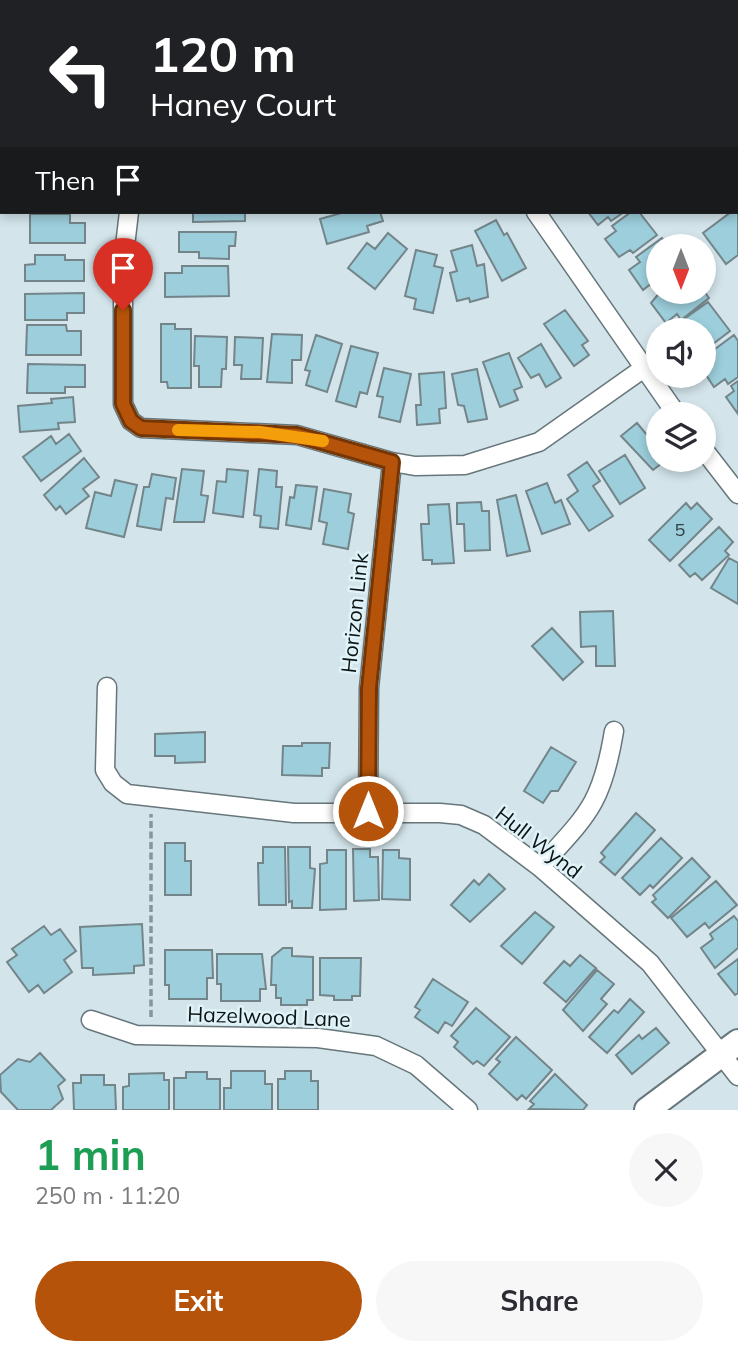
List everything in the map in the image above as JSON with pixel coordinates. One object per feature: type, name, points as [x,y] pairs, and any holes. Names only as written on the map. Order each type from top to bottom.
[{"type":"main road","points":[[647,1110],[730,1048]]},
{"type":"street","points":[[129,214],[123,263],[123,404],[131,421],[141,428],[297,435],[392,462],[415,466],[465,465],[539,442],[644,368]]},
{"type":"street","points":[[537,214],[668,402]]},
{"type":"street","name":"Horizon Link","points":[[368,811],[369,688],[392,462]]},
{"type":"street","points":[[716,466],[738,494]]},
{"type":"street","name":"Hull Wynd","points":[[107,687],[105,770],[113,783],[127,794],[294,813],[368,811],[461,815],[484,825],[540,867],[650,963],[730,1048],[738,1076]]},
{"type":"street","points":[[540,867],[587,816],[600,794],[607,773],[614,732]]},
{"type":"street","name":"Hazelwood Lane","points":[[92,1020],[116,1031],[151,1036],[318,1038],[376,1046],[416,1065],[468,1110]]},
{"type":"path","points":[[151,798],[151,1036]]},
{"type":"building","points":[[30,214],[70,214],[70,223],[85,223],[85,243],[30,243]]},
{"type":"building","points":[[193,214],[245,214],[245,221],[193,222]]},
{"type":"building","points":[[338,214],[381,214],[383,221],[367,226],[369,232],[327,244],[320,219]]},
{"type":"building","points":[[590,214],[621,214],[611,221],[608,217],[598,225]]},
{"type":"building","points":[[628,214],[641,214],[656,234],[646,234],[646,243],[633,253],[630,250],[619,257],[605,239],[616,231],[612,226]]},
{"type":"building","points":[[728,214],[738,214],[738,255],[726,264],[716,251],[716,234],[704,234]]},
{"type":"building","points":[[496,220],[504,235],[507,233],[526,268],[502,281],[475,231]]},
{"type":"building","points":[[179,232],[236,232],[235,246],[229,246],[229,259],[199,258],[199,252],[179,252]]},
{"type":"building","points":[[388,233],[407,249],[375,289],[348,268],[367,243],[375,249]]},
{"type":"building","points":[[472,245],[477,266],[484,264],[488,297],[470,302],[469,298],[457,301],[450,273],[457,271],[451,251]]},
{"type":"building","points":[[416,250],[437,255],[434,266],[443,268],[433,313],[414,309],[416,299],[405,296]]},
{"type":"building","points":[[646,250],[646,288],[643,290],[629,270],[640,262],[636,257]]},
{"type":"building","points":[[35,255],[65,255],[65,260],[84,260],[84,281],[25,281],[25,265],[35,264]]},
{"type":"building","points":[[182,266],[228,266],[229,296],[165,297],[165,273],[182,273]]},
{"type":"building","points":[[84,293],[84,313],[67,313],[67,320],[25,320],[25,294]]},
{"type":"building","points":[[652,304],[701,304],[684,318],[677,314],[672,318],[662,318]]},
{"type":"building","points":[[705,304],[710,304],[730,331],[716,342],[716,318],[686,318]]},
{"type":"building","points":[[565,310],[588,341],[582,345],[589,355],[574,366],[544,324]]},
{"type":"building","points":[[161,324],[175,324],[175,329],[191,329],[191,388],[168,388],[167,382],[161,382]]},
{"type":"building","points":[[27,325],[66,325],[67,331],[81,331],[81,355],[26,355]]},
{"type":"building","points":[[272,334],[302,335],[301,360],[292,360],[292,383],[267,382]]},
{"type":"building","points":[[316,335],[342,344],[327,392],[306,385],[310,371],[305,370]]},
{"type":"building","points":[[734,335],[738,341],[738,377],[728,384],[725,379],[716,386],[716,348]]},
{"type":"building","points":[[195,336],[227,337],[226,369],[222,369],[221,387],[199,387],[199,366],[194,366]]},
{"type":"building","points":[[235,337],[263,338],[261,379],[241,379],[242,365],[234,365]]},
{"type":"building","points":[[541,344],[561,378],[546,387],[539,374],[531,378],[518,358]]},
{"type":"building","points":[[351,346],[378,353],[367,394],[360,392],[356,407],[336,401]]},
{"type":"building","points":[[509,353],[522,387],[514,390],[518,400],[500,407],[483,362]]},
{"type":"building","points":[[28,364],[85,365],[85,387],[65,387],[65,393],[27,393]]},
{"type":"building","points":[[384,368],[411,374],[400,422],[379,417],[383,397],[377,396]]},
{"type":"building","points":[[477,369],[487,419],[468,422],[464,406],[458,405],[452,374]]},
{"type":"building","points":[[444,372],[446,408],[439,409],[440,423],[417,425],[416,405],[421,405],[419,374]]},
{"type":"building","points":[[738,381],[738,414],[726,397],[734,391],[731,386]]},
{"type":"building","points":[[73,397],[75,422],[58,423],[59,429],[20,432],[18,406],[52,403],[51,399]]},
{"type":"building","points":[[637,423],[646,434],[646,463],[621,436]]},
{"type":"building","points":[[69,434],[81,451],[41,481],[23,457],[51,436],[56,444]]},
{"type":"building","points":[[625,455],[645,488],[620,504],[599,471]]},
{"type":"building","points":[[84,458],[99,477],[83,489],[89,496],[66,514],[60,506],[56,510],[44,495]]},
{"type":"building","points":[[587,462],[600,481],[593,486],[613,516],[589,531],[567,499],[578,491],[568,475]]},
{"type":"building","points":[[182,469],[204,471],[201,495],[208,496],[204,522],[174,522]]},
{"type":"building","points":[[227,469],[248,471],[243,517],[213,513],[217,481],[226,482]]},
{"type":"building","points":[[259,469],[277,471],[276,487],[282,487],[278,529],[260,527],[261,516],[254,515]]},
{"type":"building","points":[[152,474],[176,478],[173,499],[166,498],[161,530],[137,526],[144,487],[149,487]]},
{"type":"building","points":[[115,480],[137,485],[124,537],[86,528],[95,492],[111,496]]},
{"type":"building","points":[[547,483],[555,503],[561,500],[570,524],[542,534],[526,491]]},
{"type":"building","points":[[296,485],[317,487],[311,529],[286,525],[290,497],[294,498]]},
{"type":"building","points":[[324,489],[351,494],[348,512],[354,514],[348,549],[323,544],[327,523],[319,521]]},
{"type":"building","points":[[516,495],[530,551],[507,556],[497,500]]},
{"type":"building","points":[[481,502],[482,511],[489,511],[490,550],[465,551],[464,524],[457,524],[457,503]]},
{"type":"building","points":[[686,503],[691,509],[697,503],[712,519],[670,561],[649,540]]},
{"type":"building","points":[[449,504],[454,563],[432,564],[432,560],[423,560],[421,524],[429,524],[428,505]]},
{"type":"building","points":[[719,527],[733,542],[725,551],[729,555],[702,580],[695,573],[690,577],[679,565]]},
{"type":"building","points":[[729,558],[738,563],[738,604],[711,588]]},
{"type":"building","points":[[613,611],[615,666],[596,666],[596,646],[581,647],[580,612]]},
{"type":"building","points":[[552,628],[583,662],[563,680],[532,646]]},
{"type":"building","points":[[205,732],[205,762],[175,763],[175,756],[155,756],[155,734]]},
{"type":"building","points":[[302,743],[330,743],[329,768],[322,768],[322,776],[282,775],[283,746],[302,746]]},
{"type":"building","points":[[551,747],[576,762],[558,791],[551,791],[543,803],[524,791]]},
{"type":"building","points":[[636,813],[655,830],[615,875],[600,862],[605,857],[601,853]]},
{"type":"building","points":[[661,838],[682,858],[653,888],[650,885],[640,895],[622,878]]},
{"type":"building","points":[[165,843],[185,843],[185,861],[191,861],[191,895],[165,895]]},
{"type":"building","points":[[263,847],[285,847],[286,905],[259,905],[258,863],[263,863]]},
{"type":"building","points":[[288,847],[310,847],[310,868],[315,869],[312,908],[292,908],[292,901],[289,902]]},
{"type":"building","points":[[353,849],[370,849],[370,857],[378,857],[379,900],[354,901]]},
{"type":"building","points":[[327,850],[346,850],[346,909],[320,910],[320,864],[327,863]]},
{"type":"building","points":[[383,850],[399,850],[399,858],[410,859],[410,900],[382,899]]},
{"type":"building","points":[[692,858],[710,877],[668,918],[652,902],[656,899],[653,895]]},
{"type":"building","points":[[489,874],[505,889],[470,922],[451,905],[474,880],[479,885]]},
{"type":"building","points":[[716,881],[737,905],[709,928],[705,923],[687,937],[671,918]]},
{"type":"building","points":[[535,912],[554,927],[522,964],[501,946]]},
{"type":"building","points":[[734,916],[738,921],[738,948],[715,968],[701,948],[713,939],[710,934]]},
{"type":"building","points":[[142,924],[144,965],[134,966],[134,973],[93,975],[93,968],[82,968],[80,927]]},
{"type":"building","points":[[44,926],[51,935],[60,929],[76,951],[64,960],[72,972],[44,993],[38,985],[29,992],[7,962],[17,955],[12,949]]},
{"type":"building","points":[[283,948],[292,948],[292,956],[313,957],[313,1000],[307,1000],[307,1005],[281,1005],[281,998],[276,998],[276,985],[271,985],[272,957]]},
{"type":"building","points":[[165,950],[212,950],[213,978],[207,978],[207,999],[169,999],[169,985],[165,985]]},
{"type":"building","points":[[217,954],[262,954],[266,989],[260,989],[260,1001],[221,1001],[221,984],[217,984]]},
{"type":"building","points":[[580,955],[596,968],[566,1002],[544,983],[564,961],[570,966]]},
{"type":"building","points":[[320,958],[361,958],[360,996],[352,996],[352,1000],[334,1000],[334,996],[320,995]]},
{"type":"building","points":[[738,959],[738,993],[735,995],[718,974]]},
{"type":"building","points":[[597,970],[614,984],[601,999],[607,1004],[583,1031],[563,1010]]},
{"type":"building","points":[[433,979],[468,1002],[452,1026],[445,1022],[438,1033],[415,1017],[420,1010],[415,1007]]},
{"type":"building","points":[[630,999],[644,1012],[607,1053],[589,1037],[614,1010],[618,1013]]},
{"type":"building","points":[[476,1008],[510,1037],[484,1066],[477,1061],[473,1064],[454,1047],[458,1042],[451,1036]]},
{"type":"building","points":[[656,1028],[669,1043],[632,1074],[616,1055],[639,1035],[642,1039]]},
{"type":"building","points":[[516,1037],[552,1070],[526,1099],[522,1095],[517,1100],[489,1074],[500,1062],[496,1059]]},
{"type":"building","points":[[40,1053],[65,1080],[58,1086],[63,1099],[51,1110],[18,1110],[1,1092],[0,1075],[18,1059],[30,1062]]},
{"type":"building","points":[[231,1071],[265,1071],[265,1084],[272,1084],[272,1110],[224,1110],[224,1088],[231,1088]]},
{"type":"building","points":[[285,1071],[311,1071],[311,1081],[318,1081],[318,1110],[278,1110],[278,1079],[285,1079]]},
{"type":"building","points":[[186,1072],[207,1072],[207,1079],[220,1079],[220,1110],[174,1110],[174,1078],[186,1078]]},
{"type":"building","points":[[164,1073],[164,1080],[169,1080],[169,1110],[123,1110],[123,1087],[129,1086],[129,1074]]},
{"type":"building","points":[[555,1074],[587,1105],[583,1110],[529,1109],[534,1104],[530,1101]]},
{"type":"building","points":[[81,1075],[104,1075],[104,1085],[115,1085],[116,1110],[74,1110],[73,1083],[81,1083]]},
{"type":"slow traffic","points":[[178,430],[260,432],[297,435],[323,441]]},
{"type":"route","points":[[123,310],[123,404],[131,421],[141,428],[297,435],[392,462],[369,688],[368,811]]}]
